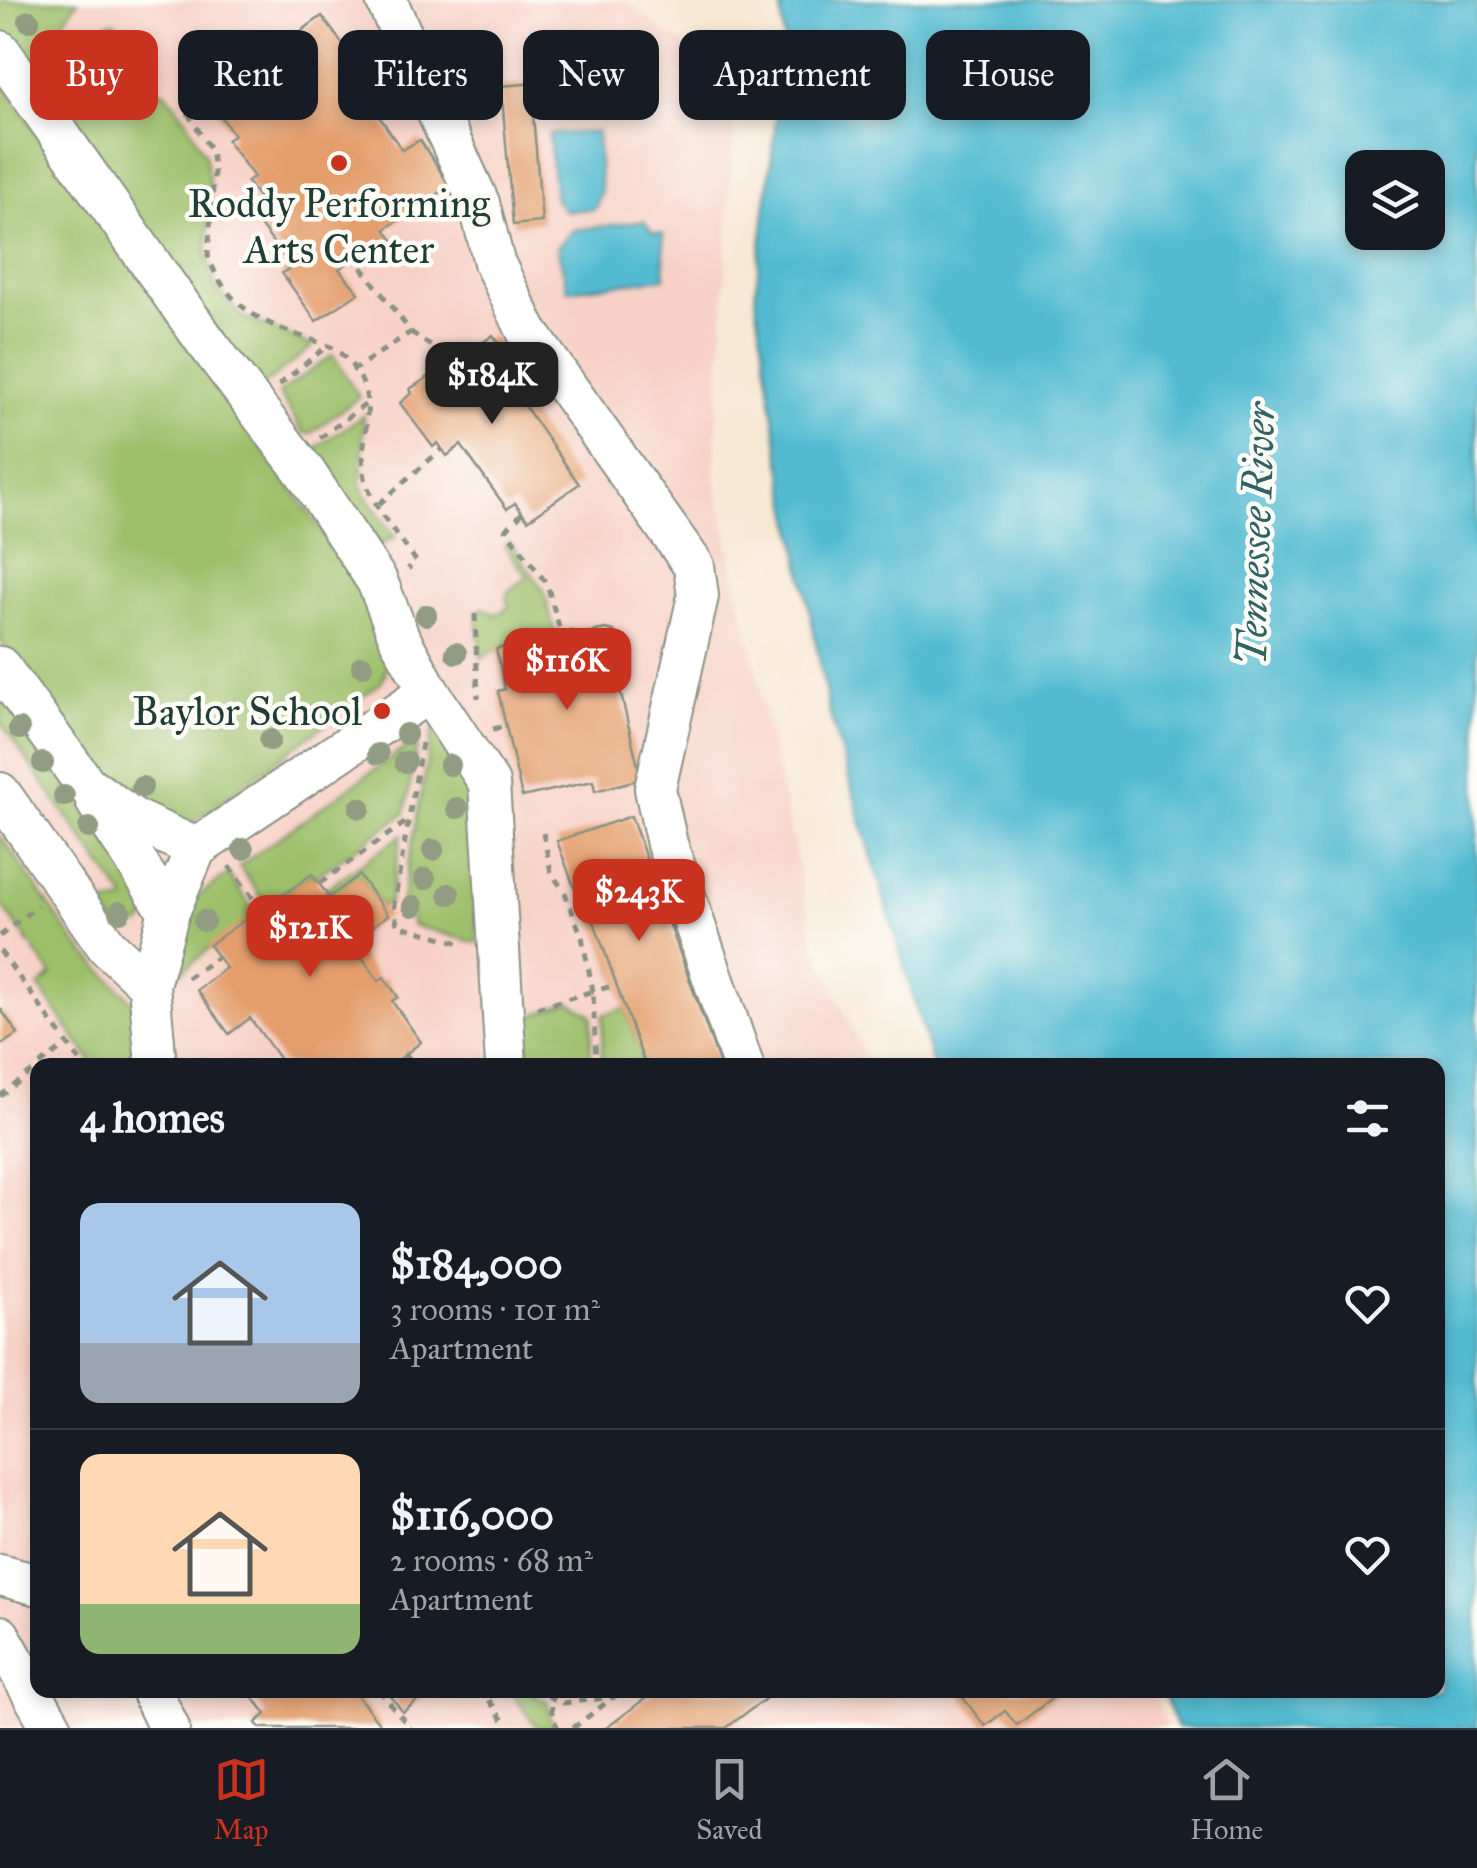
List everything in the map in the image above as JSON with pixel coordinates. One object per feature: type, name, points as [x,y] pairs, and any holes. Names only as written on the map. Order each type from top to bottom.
[{"type":"lane","points":[[386,0],[478,203],[494,262],[526,331],[694,566],[698,596],[654,789],[668,844],[741,1058]]},
{"type":"lane","points":[[0,50],[204,339],[305,472],[378,581],[398,637],[489,783],[497,895],[496,953],[505,1058]]},
{"type":"lane","points":[[0,667],[86,785],[169,912]]},
{"type":"lane","points":[[155,1058],[148,985],[169,912],[196,848],[441,705]]},
{"type":"lane","points":[[86,785],[135,820],[196,848]]},
{"type":"lane","points":[[0,793],[108,946],[148,985]]},
{"type":"lane","points":[[0,1575],[30,1583]]},
{"type":"lane","points":[[0,1636],[30,1689]]},
{"type":"lane","points":[[35,1698],[52,1728]]},
{"type":"lane","points":[[155,1698],[169,1728]]},
{"type":"path","points":[[192,120],[210,150],[214,172],[208,255],[225,290],[246,312],[338,351],[369,402],[364,464],[367,485],[416,561],[401,579]]},
{"type":"path","points":[[354,257],[411,332],[456,363]]},
{"type":"path","points":[[352,371],[411,332]]},
{"type":"path","points":[[268,393],[327,346]]},
{"type":"path","points":[[307,447],[369,402]]},
{"type":"path","points":[[379,504],[442,449]]},
{"type":"path","points":[[522,513],[506,530],[547,584],[561,634]]},
{"type":"path","points":[[475,614],[478,711],[441,705],[410,819],[394,904],[397,925],[496,953]]},
{"type":"path","points":[[485,720],[492,730],[506,726]]},
{"type":"path","points":[[320,883],[410,819]]},
{"type":"path","points":[[543,833],[551,872],[566,893],[582,937],[593,991],[596,1058]]},
{"type":"path","points":[[0,950],[77,1058]]},
{"type":"path","points":[[502,1018],[616,985]]},
{"type":"path","points":[[49,1058],[67,1044]]},
{"type":"path","points":[[402,1055],[406,1058]]},
{"type":"path","points":[[0,1096],[30,1073]]},
{"type":"path","points":[[386,1698],[410,1728]]},
{"type":"path","points":[[488,1698],[505,1727]]},
{"type":"path","points":[[547,1698],[587,1704],[610,1698]]},
{"type":"path","points":[[573,1728],[613,1698]]},
{"type":"path","points":[[551,1700],[558,1728]]},
{"type":"shaded area","name":"Baylor School","points":[[0,0],[624,0],[679,42],[679,120],[734,120],[714,476],[815,946],[866,1058],[30,1058],[30,1698],[1156,1698],[1167,1728],[0,1728]]},
{"type":"green space","points":[[0,0],[78,0],[58,30],[30,30],[30,64],[0,29]]},
{"type":"green space","points":[[115,22],[117,30],[103,30],[108,23]]},
{"type":"green space","points":[[0,80],[362,587],[385,647],[386,672],[381,683],[191,824],[156,818],[79,754],[0,640]]},
{"type":"green space","points":[[158,90],[166,93],[178,109],[178,120],[187,120],[205,155],[210,186],[207,255],[216,288],[242,316],[313,346],[257,390],[68,120],[158,120]]},
{"type":"green space","points":[[333,355],[359,397],[311,433],[303,433],[279,393]]},
{"type":"green space","points":[[364,415],[361,483],[365,495],[395,537],[378,546],[305,455]]},
{"type":"green space","points":[[510,542],[544,591],[555,635],[497,649],[481,658],[477,612],[484,608],[496,615],[510,606],[506,599],[509,590],[528,577],[504,546]]},
{"type":"green space","points":[[0,692],[141,889],[146,919],[140,925],[116,925],[103,911],[106,904],[127,901],[0,722]]},
{"type":"green space","points":[[433,728],[465,768],[476,882],[477,943],[412,925],[410,912],[401,904]]},
{"type":"green space","points":[[418,739],[405,813],[315,877],[312,874],[272,903],[263,900],[239,866]]},
{"type":"green space","points":[[0,835],[76,944],[133,1002],[139,1058],[89,1058],[39,987],[52,975],[0,902]]},
{"type":"green space","points":[[402,835],[389,903],[382,906],[359,875],[329,897],[324,890]]},
{"type":"green space","points":[[228,874],[252,908],[247,911],[250,916],[176,976],[194,899]]},
{"type":"green space","points":[[570,1002],[592,1015],[590,1058],[529,1058],[523,1019]]},
{"type":"green space","points":[[625,1008],[643,1058],[601,1058],[603,1015]]},
{"type":"green space","points":[[515,1698],[547,1701],[553,1728],[538,1728]]},
{"type":"water","name":"Tennessee River","points":[[780,0],[1477,0],[1477,1728],[1177,1728],[1165,1698],[1445,1698],[1445,1058],[931,1058],[829,711],[780,457],[755,295],[776,120],[906,120],[906,30],[783,30]]},
{"type":"water","points":[[597,132],[601,192],[595,209],[565,211],[555,200],[549,134]]},
{"type":"water","points":[[644,221],[652,232],[663,234],[665,278],[568,290],[557,247],[573,230]]},
{"type":"building","name":"Roddy Performing Arts Center","points":[[322,16],[338,38],[338,120],[382,120],[402,150],[420,140],[450,186],[385,229],[395,243],[392,256],[379,256],[372,246],[339,269],[359,293],[316,321],[282,273],[292,267],[253,216],[265,206],[247,182],[254,177],[227,140],[234,135],[223,120],[318,120],[318,30],[303,30]]},
{"type":"building","points":[[523,84],[523,120],[534,120],[542,222],[513,225],[503,86]]},
{"type":"building","points":[[493,335],[536,395],[524,405],[579,484],[528,520],[515,503],[507,509],[461,445],[447,456],[438,443],[433,447],[400,403],[412,393],[410,389],[439,370],[442,373]]},
{"type":"building","points":[[605,629],[614,631],[624,671],[616,673],[641,779],[595,791],[593,781],[522,797],[498,691],[505,689],[496,649],[572,631],[573,636]]},
{"type":"building","points":[[631,816],[717,1058],[643,1058],[581,885],[574,887],[557,841]]},
{"type":"building","points":[[312,874],[329,897],[359,875],[388,915],[351,942],[379,981],[384,977],[398,997],[392,1001],[421,1042],[401,1058],[279,1058],[250,1018],[229,1034],[197,990],[226,968],[209,945],[250,916],[247,911],[267,896],[272,903]]},
{"type":"building","points":[[0,1008],[18,1034],[0,1045]]},
{"type":"building","points":[[254,1698],[359,1698],[383,1728],[260,1728],[256,1723],[266,1714]]},
{"type":"building","points":[[392,1698],[421,1698],[403,1712]]},
{"type":"building","points":[[646,1698],[766,1698],[726,1728],[606,1728]]},
{"type":"building","points":[[963,1698],[1052,1698],[1017,1725],[1005,1711],[985,1726]]},
{"type":"place","name":"Roddy Performing Arts Center","points":[[339,163]]},
{"type":"place","name":"Baylor School","points":[[382,711]]}]
